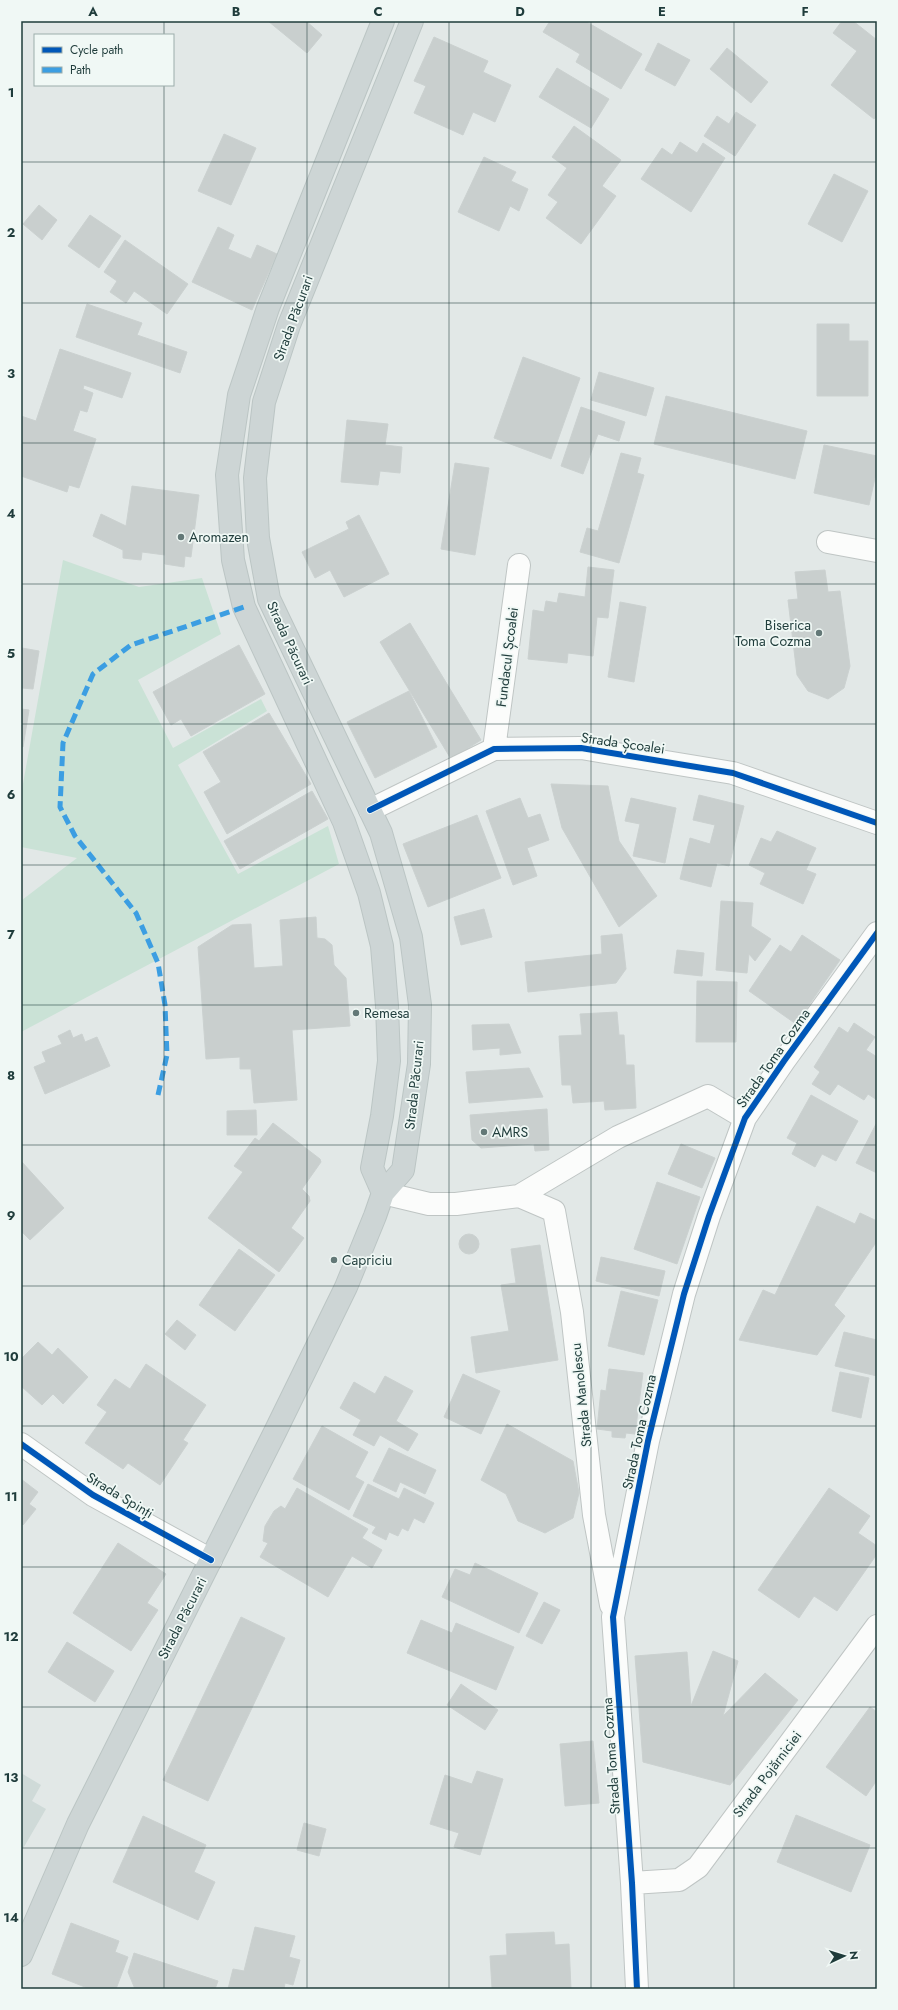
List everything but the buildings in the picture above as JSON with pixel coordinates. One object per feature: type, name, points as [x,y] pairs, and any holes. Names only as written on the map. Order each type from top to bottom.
[{"type":"main road","name":"Strada Păcurari","points":[[383,21],[268,308],[239,395],[227,475],[233,560],[244,607],[344,822],[369,893],[382,946],[387,1006],[389,1061],[382,1116],[372,1168],[383,1193]]},
{"type":"main road","name":"Strada Păcurari","points":[[21,1955],[78,1824],[346,1287],[383,1193],[403,1170],[419,1064],[420,1004],[411,937],[381,834],[269,599],[258,538],[255,478],[264,402],[289,325],[412,21]]},
{"type":"street","points":[[828,542],[877,551]]},
{"type":"street","name":"Fundacul Școalei","points":[[494,749],[519,565]]},
{"type":"street","name":"Strada Școalei","points":[[370,810],[494,749],[581,748],[733,773],[877,822]]},
{"type":"street","name":"Strada Toma Cozma","points":[[637,1989],[632,1883],[613,1616],[648,1441],[684,1294],[709,1216],[746,1118],[784,1061],[877,933]]},
{"type":"street","points":[[383,1193],[429,1204],[456,1204],[519,1196],[618,1138],[708,1096],[746,1118]]},
{"type":"street","name":"Strada Manolescu","points":[[519,1196],[554,1211],[572,1312],[594,1515],[613,1616]]},
{"type":"street","name":"Strada Spinți","points":[[21,1444],[93,1495],[211,1560]]},
{"type":"street","name":"Strada Pojărniciei","points":[[632,1883],[679,1880],[698,1867],[877,1626]]},
{"type":"shaded area","points":[[21,1773],[41,1785],[32,1801],[46,1809],[21,1852]]},
{"type":"green space","points":[[63,560],[139,587],[202,578],[221,634],[138,680],[173,748],[261,699],[267,711],[178,765],[238,874],[328,826],[339,864],[21,1032],[22,900],[77,858],[21,847],[21,795]]},
{"type":"marked path","points":[[158,1095],[167,1055],[165,1005],[158,963],[136,913],[75,836],[60,807],[63,743],[93,674],[131,645],[244,607]]},
{"type":"cycle path","points":[[370,810],[494,749],[581,748],[733,773],[877,823]]},
{"type":"cycle path","points":[[637,1989],[632,1883],[613,1617],[648,1441],[684,1294],[709,1216],[745,1118],[784,1061],[877,933]]},
{"type":"cycle path","points":[[21,1444],[93,1495],[211,1560]]},
{"type":"place","name":"Aromazen","points":[[181,537]]},
{"type":"place","name":"Biserica Toma Cozma","points":[[819,633]]},
{"type":"place","name":"Remesa","points":[[356,1013]]},
{"type":"place","name":"AMRS","points":[[484,1132]]},
{"type":"place","name":"Capriciu","points":[[334,1260]]}]
